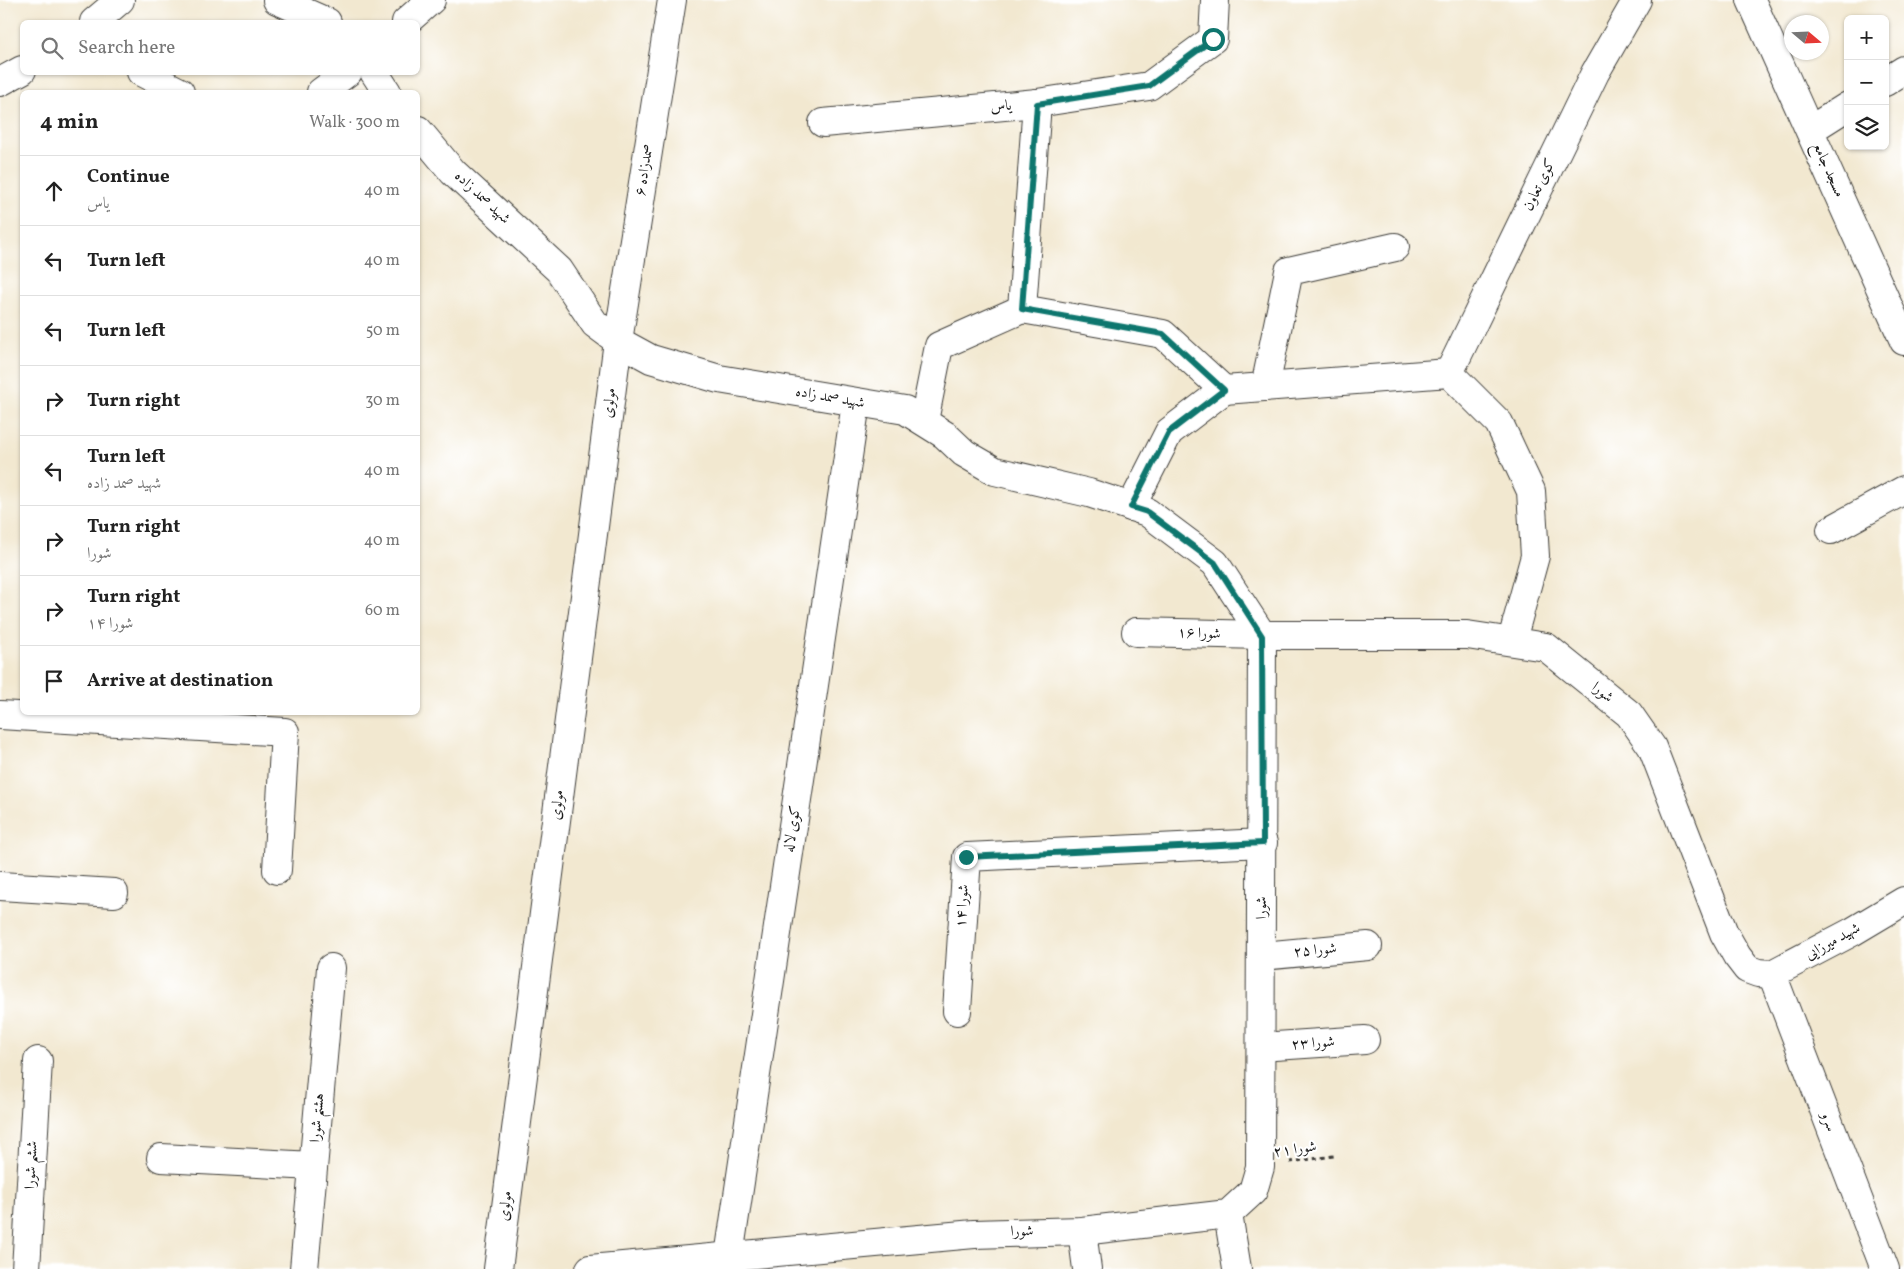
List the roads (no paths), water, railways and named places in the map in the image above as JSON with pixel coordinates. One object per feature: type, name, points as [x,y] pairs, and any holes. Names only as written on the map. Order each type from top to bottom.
[{"type":"street","points":[[96,20],[120,0]]},
{"type":"street","points":[[277,0],[322,20]]},
{"type":"street","points":[[408,20],[431,0]]},
{"type":"street","name":"صمدزاده ۶","points":[[618,340],[672,0]]},
{"type":"street","name":"یاس","points":[[823,124],[1037,104],[1149,86],[1213,39],[1215,0]]},
{"type":"street","name":"کوی تعاون","points":[[1449,373],[1595,74],[1637,0]]},
{"type":"street","name":"مسجد جامع","points":[[1751,0],[1904,341]]},
{"type":"street","points":[[1889,79],[1904,70]]},
{"type":"street","points":[[0,82],[20,71]]},
{"type":"street","points":[[147,75],[176,90]]},
{"type":"street","points":[[324,90],[344,75]]},
{"type":"street","points":[[376,75],[385,90]]},
{"type":"street","points":[[1022,309],[1037,104]]},
{"type":"street","points":[[1810,130],[1844,109]]},
{"type":"street","name":"شهید صمد زاده","points":[[420,132],[454,172],[560,270],[595,324],[618,340],[651,359],[719,379],[905,410],[945,435],[964,453],[995,471],[1089,492],[1147,512],[1215,563],[1262,636]]},
{"type":"street","points":[[1265,387],[1289,271],[1395,247]]},
{"type":"street","points":[[924,421],[938,346],[1022,309],[1163,334],[1224,390]]},
{"type":"street","name":"مولوی","points":[[498,1269],[618,340]]},
{"type":"street","points":[[1131,507],[1169,432],[1224,390],[1449,373],[1499,423],[1532,491],[1535,556],[1512,640]]},
{"type":"street","name":"کوی لاله","points":[[729,1256],[856,403]]},
{"type":"street","points":[[1831,530],[1904,490]]},
{"type":"street","name":"شورا ۱۶","points":[[1136,632],[1262,636]]},
{"type":"street","name":"شورا","points":[[603,1268],[974,1234],[1082,1231],[1228,1214],[1253,1191],[1260,1167],[1263,843],[1262,636],[1467,634],[1546,646],[1629,714],[1652,747],[1724,933],[1736,956],[1747,969],[1765,974]]},
{"type":"street","points":[[0,714],[20,715]]},
{"type":"street","points":[[36,715],[286,722],[277,870]]},
{"type":"street","name":"شورا ۱۴","points":[[957,1011],[966,857],[1263,843]]},
{"type":"street","points":[[0,886],[114,893]]},
{"type":"street","name":"شهید میرزایی","points":[[1765,974],[1844,937],[1904,901]]},
{"type":"street","name":"شورا ۲۵","points":[[1262,956],[1368,946]]},
{"type":"street","name":"هشتم شورا","points":[[304,1269],[331,968]]},
{"type":"street","name":"سرو","points":[[1765,974],[1885,1269]]},
{"type":"street","name":"شورا ۲۳","points":[[1261,1047],[1365,1040]]},
{"type":"street","name":"ششم شورا","points":[[26,1269],[38,1061]]},
{"type":"street","points":[[160,1158],[313,1166]]},
{"type":"street","points":[[1228,1214],[1237,1269]]},
{"type":"street","points":[[1082,1231],[1087,1269]]}]
